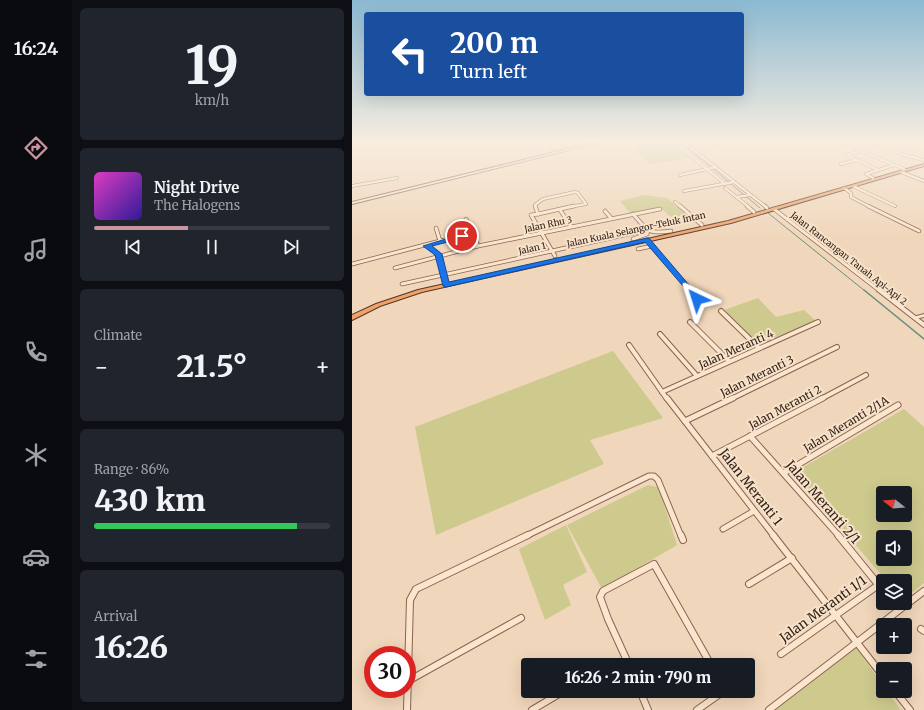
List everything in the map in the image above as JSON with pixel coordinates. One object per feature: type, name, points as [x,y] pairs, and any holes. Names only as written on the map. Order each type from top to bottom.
[{"type":"highway","name":"Jalan Kuala Selangor-Teluk Intan","points":[[352,318],[397,297],[506,264],[702,225],[754,212],[887,174]]},
{"type":"highway","name":"Jalan Kuala Selangor-Teluk Intan","points":[[352,314],[374,302],[396,294],[729,222],[889,174]]},
{"type":"street","points":[[352,203],[469,174]]},
{"type":"street","points":[[680,175],[684,174]]},
{"type":"street","points":[[716,174],[767,208]]},
{"type":"street","points":[[721,174],[730,183]]},
{"type":"street","points":[[866,174],[873,178]]},
{"type":"street","points":[[910,174],[924,181]]},
{"type":"street","points":[[352,186],[397,178]]},
{"type":"street","points":[[684,190],[692,190],[730,183]]},
{"type":"street","points":[[853,186],[895,206]]},
{"type":"street","points":[[725,188],[754,212]]},
{"type":"street","points":[[844,188],[851,193],[852,197],[886,216],[919,231]]},
{"type":"street","points":[[538,214],[534,206],[543,199],[575,192],[578,193],[586,204],[531,216],[553,254]]},
{"type":"street","points":[[736,197],[749,195]]},
{"type":"street","points":[[675,202],[702,225]]},
{"type":"street","name":"Jalan Rhu 3","points":[[395,268],[478,246],[660,209]]},
{"type":"street","name":"Jalan Rancangan Tanah Api-Api 2","points":[[774,209],[924,325]]},
{"type":"street","points":[[560,210],[571,226]]},
{"type":"street","points":[[605,210],[611,218]]},
{"type":"street","points":[[633,214],[648,230],[646,234],[633,239]]},
{"type":"street","points":[[466,218],[478,246]]},
{"type":"street","points":[[436,228],[440,241]]},
{"type":"street","name":"Jalan 1","points":[[553,254],[648,230],[655,232],[671,231]]},
{"type":"street","points":[[352,264],[472,234]]},
{"type":"street","points":[[647,240],[697,299]]},
{"type":"street","points":[[426,246],[436,252],[439,257],[446,283]]},
{"type":"street","points":[[638,249],[652,246]]},
{"type":"street","name":"Jalan 1","points":[[402,284],[506,264]]},
{"type":"street","points":[[721,311],[759,348]]},
{"type":"street","points":[[915,318],[924,315]]},
{"type":"street","points":[[690,322],[729,361]]},
{"type":"street","name":"Jalan Meranti 4","points":[[662,392],[818,322]]},
{"type":"street","points":[[660,334],[696,376]]},
{"type":"street","name":"Jalan Meranti 1","points":[[629,345],[662,392],[876,667]]},
{"type":"street","name":"Jalan Meranti 3","points":[[685,421],[837,347]]},
{"type":"street","name":"Jalan Meranti 2","points":[[712,456],[866,375]]},
{"type":"street","name":"Jalan Meranti 2/1A","points":[[784,473],[898,405]]},
{"type":"street","name":"Jalan Meranti 2/1","points":[[750,436],[835,531],[876,582]]},
{"type":"street","points":[[409,646],[410,600],[413,592],[420,587],[649,476],[654,476],[658,480],[683,540]]},
{"type":"street","points":[[723,529],[754,511]]},
{"type":"street","points":[[749,584],[792,558]]},
{"type":"street","points":[[625,658],[604,609],[600,598],[601,594],[603,591],[654,564],[707,658]]},
{"type":"street","name":"Jalan Meranti 1/1","points":[[781,654],[876,587]]},
{"type":"street","points":[[769,710],[924,591]]},
{"type":"street","points":[[416,677],[521,618]]},
{"type":"street","points":[[407,698],[407,710]]},
{"type":"street","points":[[532,710],[552,698]]},
{"type":"street","points":[[643,698],[648,710]]},
{"type":"street","points":[[697,710],[714,698]]},
{"type":"street","points":[[901,698],[910,710]]},
{"type":"shaded area","points":[[644,195],[667,198],[695,222],[680,225],[660,207],[631,214],[620,201]]},
{"type":"shaded area","points":[[758,298],[776,317],[804,310],[816,321],[758,344],[724,310]]},
{"type":"shaded area","points":[[613,351],[663,418],[590,440],[604,464],[436,535],[415,427]]},
{"type":"shaded area","points":[[904,409],[924,427],[924,583],[912,592],[912,574],[881,574],[793,473]]},
{"type":"shaded area","points":[[648,485],[657,487],[660,492],[677,545],[602,589],[567,525]]},
{"type":"shaded area","points":[[566,525],[587,572],[563,585],[571,605],[545,620],[519,549]]},
{"type":"shaded area","points":[[856,648],[876,675],[876,698],[892,698],[901,710],[776,710]]},
{"type":"waterway","points":[[719,174],[760,208]]},
{"type":"waterway","points":[[768,213],[865,291]]},
{"type":"waterway","points":[[864,290],[924,339]]},
{"type":"route","points":[[462,236],[426,246],[438,254],[446,285],[570,256],[647,240],[697,299]]}]
